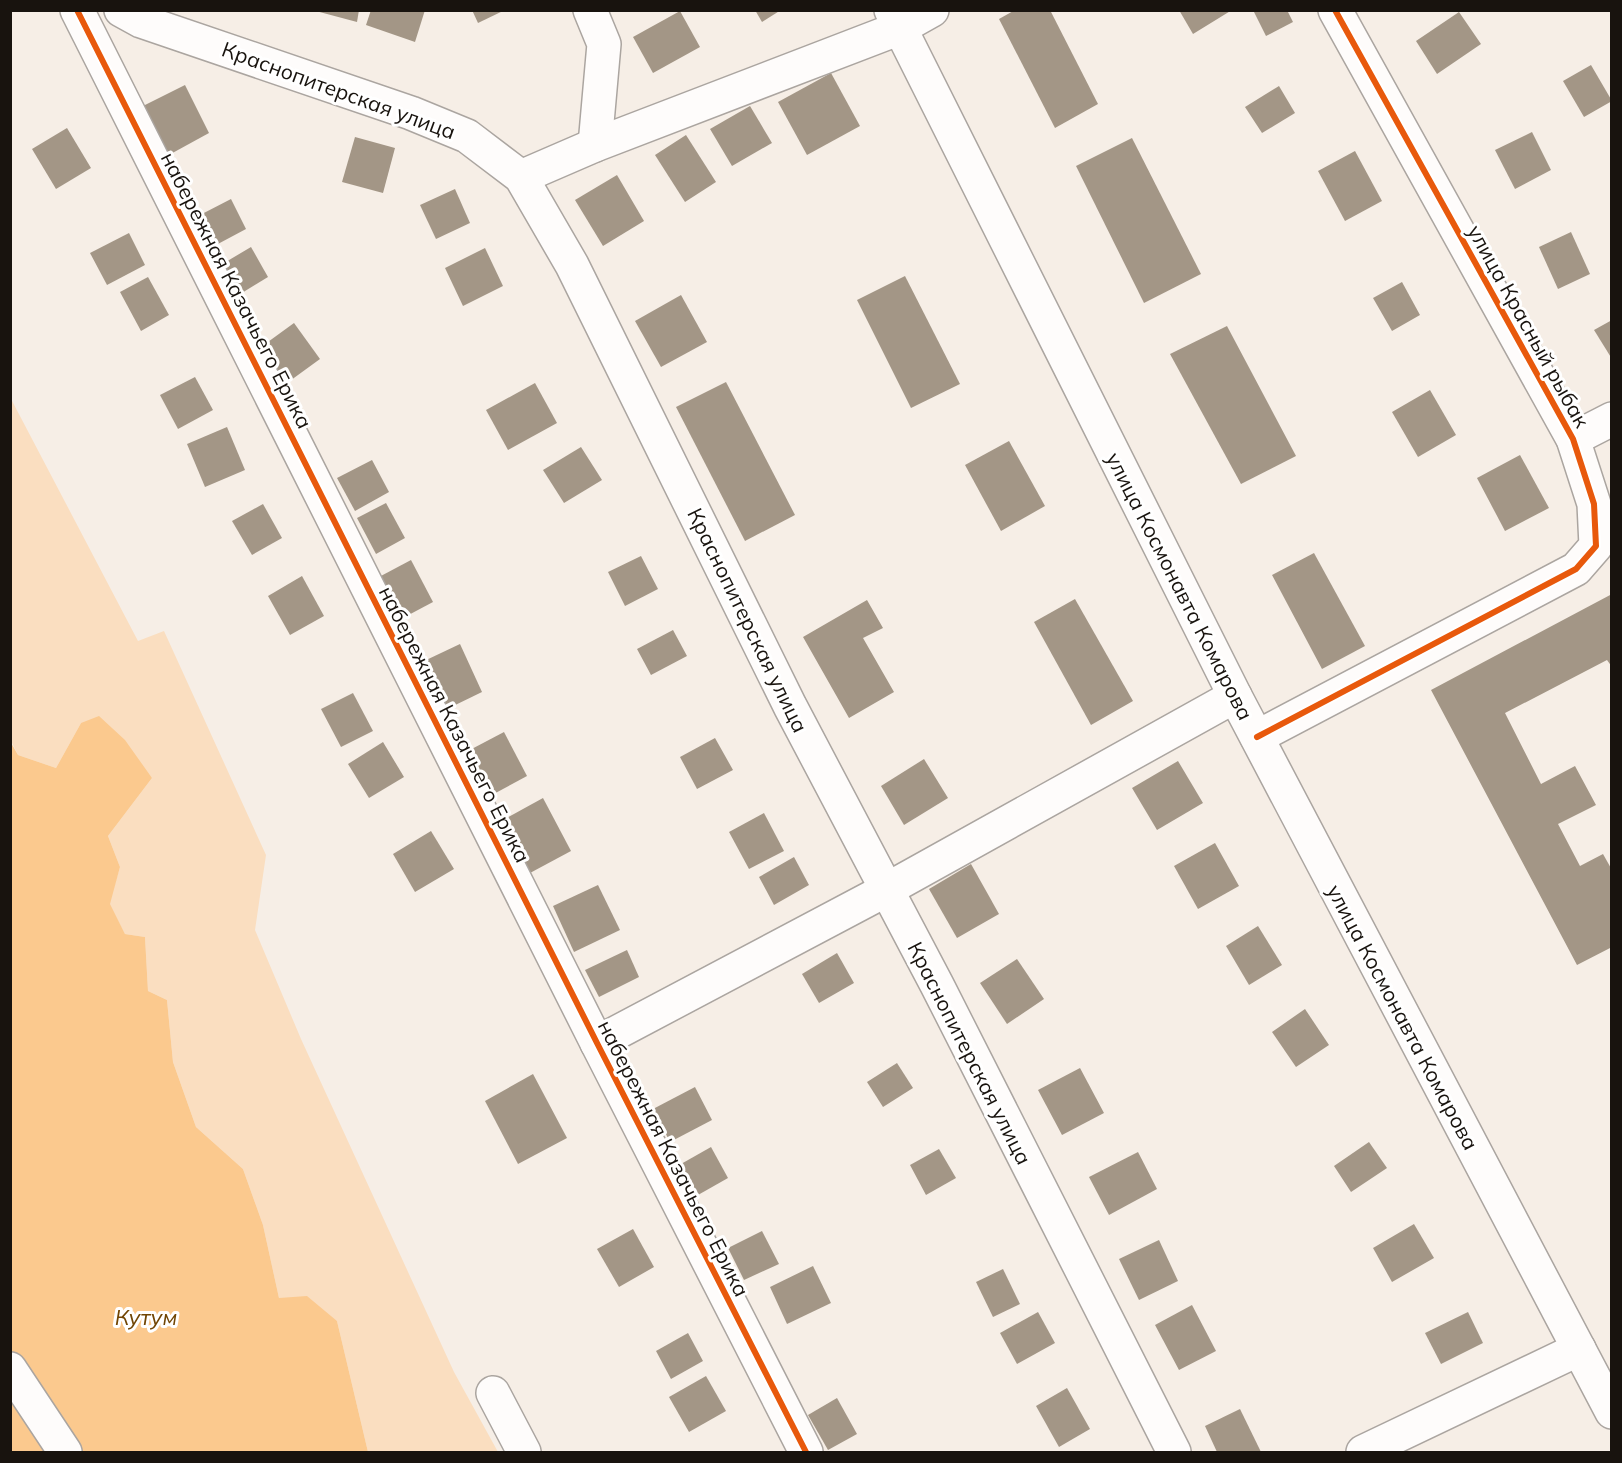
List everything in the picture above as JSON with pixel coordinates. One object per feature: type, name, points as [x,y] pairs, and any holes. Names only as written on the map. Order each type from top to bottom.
[{"type":"street","name":"набережная Казачьего Ерика","points":[[77,10],[597,1043],[806,1452]]},
{"type":"street","name":"Краснопитерская улица","points":[[121,10],[141,21],[411,113],[467,135],[521,177],[572,265],[790,706],[937,985],[1174,1452]]},
{"type":"street","points":[[590,10],[604,44],[595,145]]},
{"type":"street","points":[[521,177],[896,19],[932,10]]},
{"type":"street","name":"улица Красный рыбак","points":[[1257,737],[1576,569],[1596,546],[1594,504],[1574,439],[1335,10]]},
{"type":"street","name":"улица Космонавта Комарова","points":[[896,19],[1235,696],[1611,1412]]},
{"type":"street","points":[[1574,439],[1611,419]]},
{"type":"street","points":[[597,1043],[886,890],[1235,696]]},
{"type":"street","points":[[1363,1452],[1579,1349]]},
{"type":"street","points":[[10,1369],[65,1452]]},
{"type":"street","points":[[493,1393],[524,1452]]},
{"type":"shaded area","points":[[10,397],[138,641],[164,631],[266,855],[255,930],[301,1039],[454,1372],[498,1452],[368,1452],[337,1321],[279,1298],[263,1225],[243,1169],[196,1127],[173,1062],[167,1000],[148,991],[145,937],[125,934],[109,904],[120,867],[108,836],[152,778],[81,723],[56,768],[18,755],[11,741]]},
{"type":"water","name":"Кутум","points":[[99,716],[125,740],[152,778],[108,836],[120,867],[110,904],[125,934],[145,937],[148,991],[167,1000],[173,1062],[196,1127],[243,1169],[263,1225],[279,1298],[307,1296],[337,1321],[368,1452],[11,1452],[10,741],[18,755],[56,768],[81,723]]},
{"type":"building","points":[[312,10],[359,10],[357,22]]},
{"type":"building","points":[[371,10],[425,10],[415,42],[366,25]]},
{"type":"building","points":[[472,10],[505,10],[478,23]]},
{"type":"building","points":[[755,10],[781,10],[762,22]]},
{"type":"building","points":[[1015,10],[1050,10],[1098,104],[1055,128],[999,19]]},
{"type":"building","points":[[1179,10],[1232,10],[1193,34]]},
{"type":"building","points":[[1253,10],[1287,10],[1293,22],[1266,36]]},
{"type":"building","points":[[680,11],[700,47],[653,73],[633,37]]},
{"type":"building","points":[[1459,12],[1481,44],[1437,74],[1416,41]]},
{"type":"building","points":[[1591,65],[1612,101],[1584,117],[1563,81]]},
{"type":"building","points":[[831,73],[860,126],[807,155],[778,102]]},
{"type":"building","points":[[185,85],[209,133],[167,156],[141,107]]},
{"type":"building","points":[[1279,86],[1295,113],[1262,133],[1245,107]]},
{"type":"building","points":[[750,106],[772,143],[732,166],[710,129]]},
{"type":"building","points":[[67,128],[91,168],[56,189],[32,149]]},
{"type":"building","points":[[1532,132],[1551,170],[1515,189],[1495,150]]},
{"type":"building","points":[[686,135],[716,182],[685,202],[655,155]]},
{"type":"building","points":[[355,137],[395,148],[383,193],[342,182]]},
{"type":"building","points":[[1132,138],[1201,274],[1144,303],[1076,166]]},
{"type":"building","points":[[1355,151],[1382,201],[1345,221],[1318,171]]},
{"type":"building","points":[[617,175],[644,221],[603,246],[575,200]]},
{"type":"building","points":[[455,189],[470,223],[436,239],[420,205]]},
{"type":"building","points":[[231,199],[246,229],[216,245],[200,215]]},
{"type":"building","points":[[1571,232],[1590,274],[1558,289],[1539,247]]},
{"type":"building","points":[[129,233],[145,265],[107,285],[90,253]]},
{"type":"building","points":[[251,247],[268,277],[237,296],[219,266]]},
{"type":"building","points":[[485,248],[503,286],[463,306],[445,268]]},
{"type":"building","points":[[905,276],[960,384],[911,408],[857,300]]},
{"type":"building","points":[[148,277],[169,315],[141,331],[120,292]]},
{"type":"building","points":[[1402,282],[1420,315],[1392,331],[1373,298]]},
{"type":"building","points":[[681,295],[707,342],[661,367],[635,321]]},
{"type":"building","points":[[1612,320],[1612,359],[1594,330]]},
{"type":"building","points":[[294,323],[320,359],[287,383],[261,347]]},
{"type":"building","points":[[1227,326],[1296,456],[1241,484],[1170,354]]},
{"type":"building","points":[[195,377],[213,410],[178,429],[160,395]]},
{"type":"building","points":[[726,382],[795,515],[745,541],[676,407]]},
{"type":"building","points":[[535,383],[557,423],[508,450],[486,410]]},
{"type":"building","points":[[1430,390],[1456,435],[1418,457],[1392,412]]},
{"type":"building","points":[[227,427],[245,470],[205,487],[187,444]]},
{"type":"building","points":[[1009,441],[1045,506],[1001,531],[965,465]]},
{"type":"building","points":[[581,447],[602,480],[564,503],[543,470]]},
{"type":"building","points":[[1520,455],[1549,508],[1505,531],[1477,478]]},
{"type":"building","points":[[372,460],[389,492],[355,511],[337,478]]},
{"type":"building","points":[[386,503],[405,538],[376,554],[357,518]]},
{"type":"building","points":[[263,504],[282,538],[252,555],[232,521]]},
{"type":"building","points":[[1314,553],[1365,646],[1322,669],[1272,575]]},
{"type":"building","points":[[641,556],[658,589],[625,606],[608,572]]},
{"type":"building","points":[[411,560],[433,602],[401,619],[379,577]]},
{"type":"building","points":[[302,576],[324,616],[290,635],[268,596]]},
{"type":"building","points":[[1612,594],[1612,667],[1607,660],[1505,713],[1541,784],[1575,766],[1596,805],[1558,824],[1580,866],[1603,854],[1612,870],[1612,947],[1577,965],[1431,690]]},
{"type":"building","points":[[1075,599],[1133,701],[1091,725],[1034,622]]},
{"type":"building","points":[[867,600],[883,628],[863,638],[894,692],[849,718],[803,637]]},
{"type":"building","points":[[673,630],[687,656],[651,675],[637,649]]},
{"type":"building","points":[[460,644],[482,692],[445,710],[422,662]]},
{"type":"building","points":[[353,693],[373,731],[341,747],[321,709]]},
{"type":"building","points":[[504,732],[527,776],[490,796],[466,752]]},
{"type":"building","points":[[715,738],[733,770],[697,789],[680,757]]},
{"type":"building","points":[[383,742],[404,777],[369,798],[348,764]]},
{"type":"building","points":[[924,759],[948,798],[904,825],[881,786]]},
{"type":"building","points":[[1178,761],[1203,803],[1157,830],[1132,788]]},
{"type":"building","points":[[543,798],[571,851],[530,873],[503,820]]},
{"type":"building","points":[[764,813],[784,851],[749,869],[729,832]]},
{"type":"building","points":[[431,831],[454,869],[415,892],[393,854]]},
{"type":"building","points":[[1215,843],[1239,886],[1198,909],[1174,866]]},
{"type":"building","points":[[794,857],[809,885],[774,905],[759,877]]},
{"type":"building","points":[[971,864],[999,914],[957,938],[929,889]]},
{"type":"building","points":[[598,885],[620,930],[574,952],[553,906]]},
{"type":"building","points":[[1258,926],[1282,965],[1249,985],[1226,946]]},
{"type":"building","points":[[627,950],[639,977],[599,997],[585,970]]},
{"type":"building","points":[[837,953],[854,983],[819,1003],[802,974]]},
{"type":"building","points":[[1017,959],[1044,999],[1007,1024],[980,983]]},
{"type":"building","points":[[1305,1009],[1329,1045],[1296,1067],[1272,1032]]},
{"type":"building","points":[[897,1063],[913,1088],[883,1107],[867,1082]]},
{"type":"building","points":[[1080,1068],[1104,1113],[1062,1135],[1038,1090]]},
{"type":"building","points":[[533,1074],[567,1138],[518,1164],[485,1101]]},
{"type":"building","points":[[695,1087],[712,1120],[670,1142],[653,1109]]},
{"type":"building","points":[[1369,1142],[1387,1168],[1351,1192],[1334,1166]]},
{"type":"building","points":[[711,1147],[728,1178],[698,1195],[681,1164]]},
{"type":"building","points":[[939,1149],[956,1178],[926,1195],[910,1165]]},
{"type":"building","points":[[1138,1152],[1157,1189],[1109,1215],[1089,1177]]},
{"type":"building","points":[[1414,1224],[1434,1258],[1392,1282],[1373,1248]]},
{"type":"building","points":[[633,1229],[654,1267],[619,1287],[597,1249]]},
{"type":"building","points":[[762,1231],[779,1264],[744,1280],[728,1248]]},
{"type":"building","points":[[1159,1240],[1178,1281],[1139,1300],[1119,1259]]},
{"type":"building","points":[[813,1266],[831,1303],[787,1324],[770,1287]]},
{"type":"building","points":[[1003,1269],[1020,1304],[993,1317],[976,1282]]},
{"type":"building","points":[[1192,1305],[1216,1351],[1179,1370],[1155,1325]]},
{"type":"building","points":[[1038,1312],[1055,1343],[1017,1364],[1000,1333]]},
{"type":"building","points":[[1468,1312],[1483,1343],[1441,1364],[1425,1333]]},
{"type":"building","points":[[688,1333],[703,1361],[671,1379],[656,1351]]},
{"type":"building","points":[[706,1376],[726,1411],[689,1432],[669,1397]]},
{"type":"building","points":[[1067,1388],[1090,1429],[1059,1447],[1036,1406]]},
{"type":"building","points":[[837,1398],[857,1434],[828,1450],[808,1415]]},
{"type":"building","points":[[1240,1409],[1261,1452],[1217,1452],[1205,1426]]},
{"type":"cycle path","points":[[77,10],[597,1043],[806,1452]]},
{"type":"cycle path","points":[[1257,737],[1576,569],[1596,546],[1594,504],[1573,439],[1335,10]]}]
